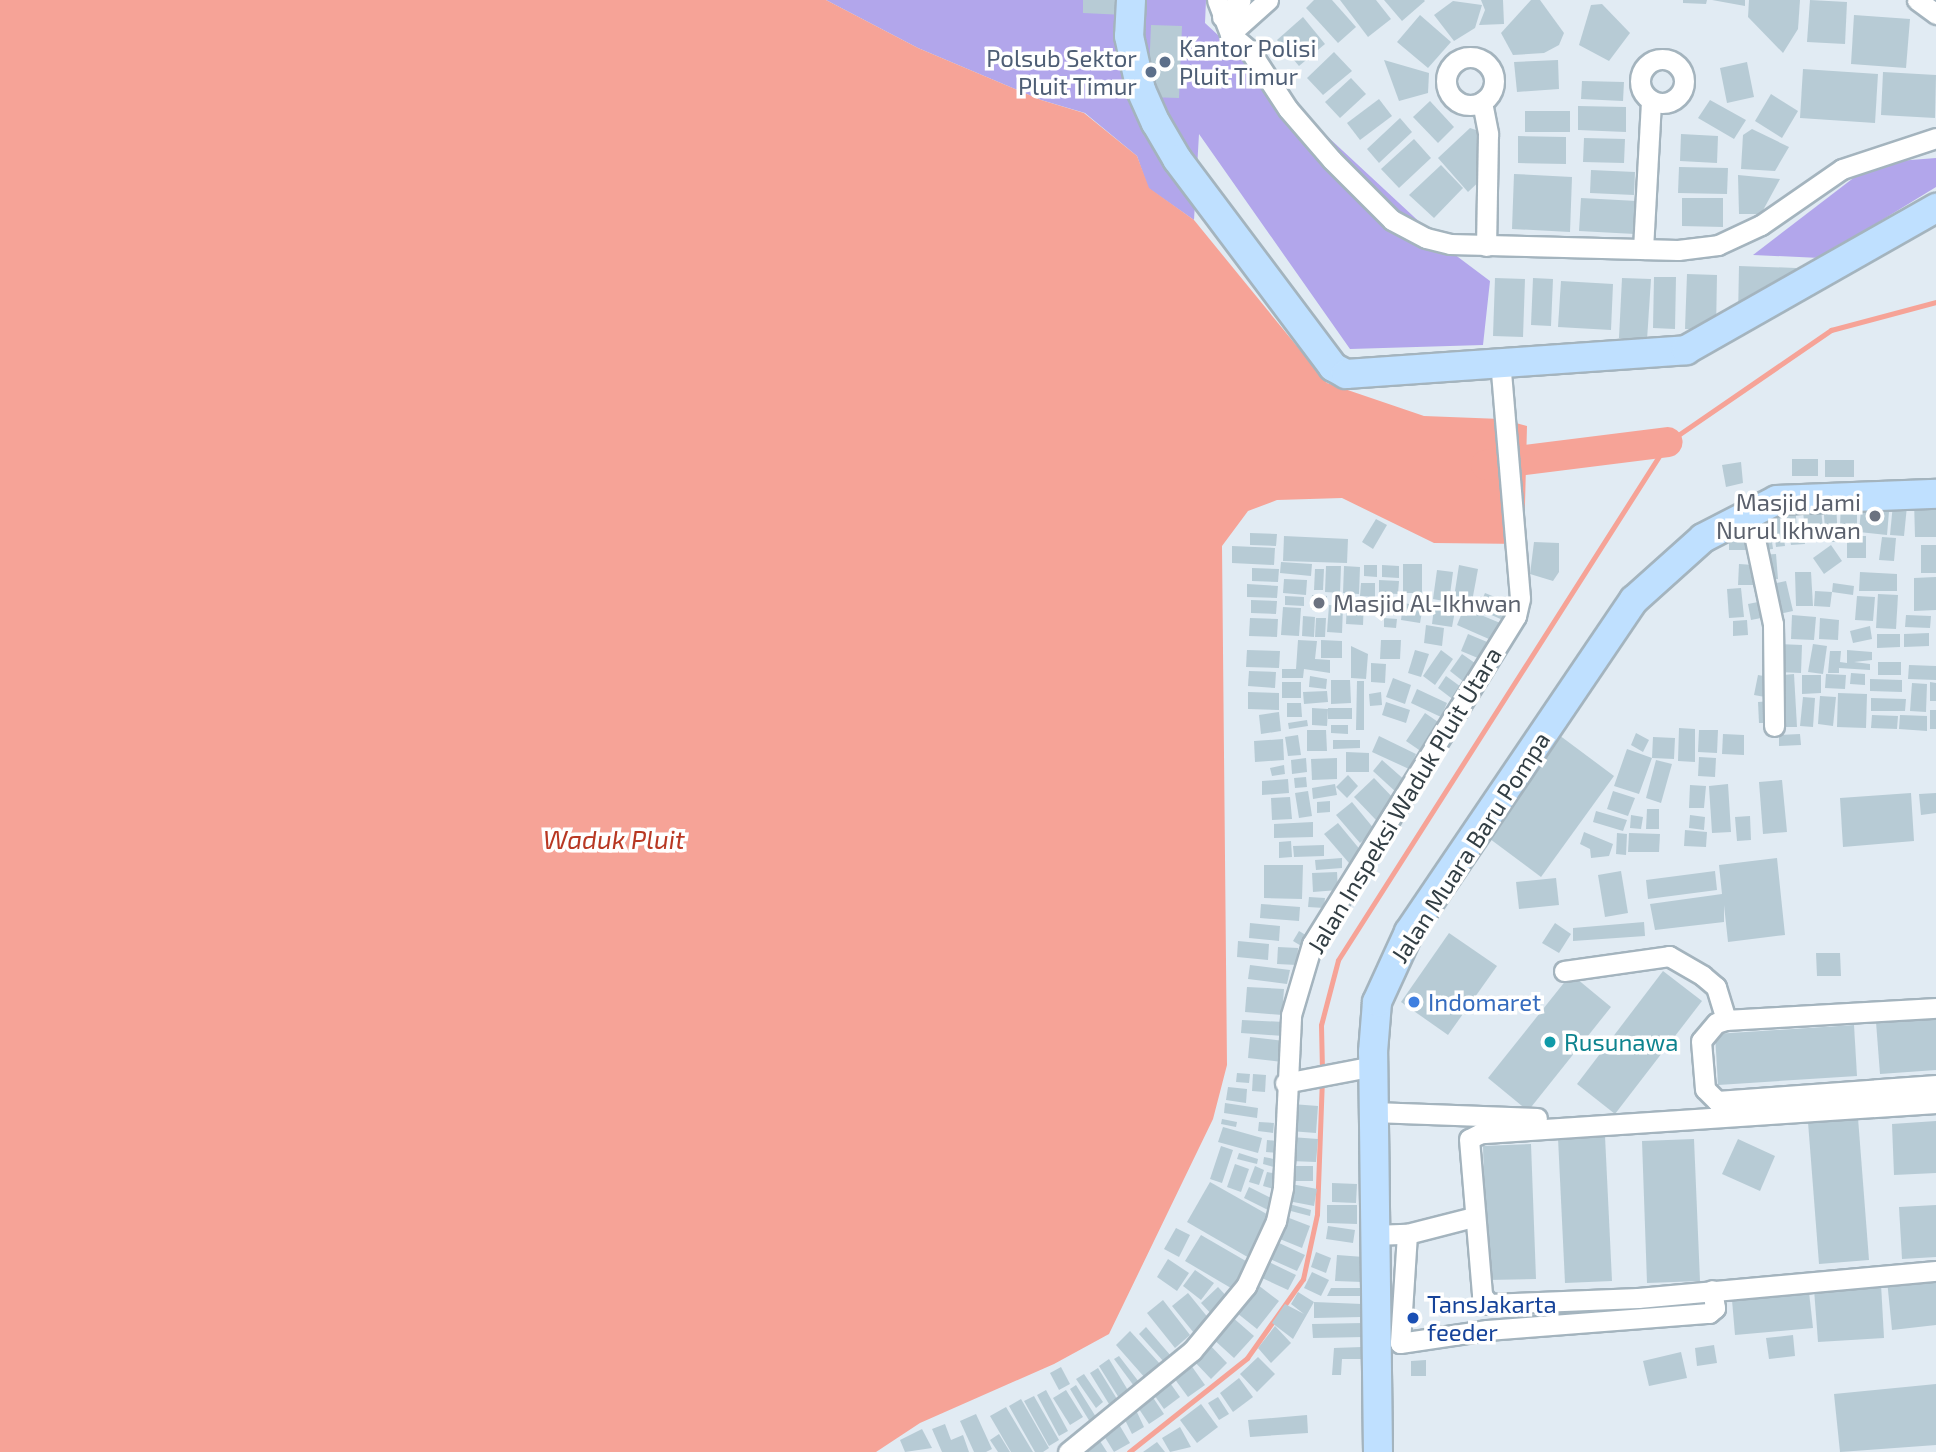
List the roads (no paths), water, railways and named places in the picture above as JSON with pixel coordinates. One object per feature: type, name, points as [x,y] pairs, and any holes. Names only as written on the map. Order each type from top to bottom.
[{"type":"street","points":[[1131,0],[1129,36],[1140,90],[1156,123],[1177,159],[1333,367],[1346,374],[1500,360],[1686,350],[1936,208]]},
{"type":"street","points":[[1268,0],[1245,6],[1223,17],[1250,51],[1288,109],[1392,220],[1426,238],[1486,246],[1692,248],[1740,237],[1842,169],[1936,138]]},
{"type":"street","points":[[1917,0],[1936,14]]},
{"type":"street","points":[[1245,6],[1250,51]]},
{"type":"street","points":[[1643,249],[1651,101]]},
{"type":"street","points":[[1482,102],[1488,134],[1486,246]]},
{"type":"street","name":"Jalan Inspeksi Waduk Pluit Utara","points":[[1068,1452],[1192,1351],[1246,1286],[1276,1221],[1283,1187],[1294,1082],[1291,1015],[1312,944],[1516,616],[1520,598],[1514,550],[1507,406],[1500,360]]},
{"type":"street","name":"Jalan Muara Baru Pompa","points":[[1378,1452],[1378,1235],[1373,1112],[1362,1068],[1377,1002],[1390,969],[1494,805],[1634,600],[1703,538],[1749,511],[1787,499],[1936,494]]},
{"type":"street","points":[[1749,511],[1773,624],[1774,726]]},
{"type":"street","points":[[1563,971],[1659,956],[1678,958],[1716,987],[1726,1020]]},
{"type":"street","points":[[1936,1008],[1726,1020],[1716,1023],[1702,1041],[1704,1089],[1717,1101],[1936,1085]]},
{"type":"street","points":[[1294,1082],[1362,1068]]},
{"type":"street","points":[[1936,1103],[1481,1133],[1469,1139],[1472,1217],[1482,1295],[1489,1304],[1712,1290],[1936,1271]]},
{"type":"street","points":[[1373,1112],[1539,1118],[1543,1131]]},
{"type":"street","points":[[1378,1235],[1407,1234],[1472,1217]]},
{"type":"street","points":[[1407,1234],[1400,1343],[1488,1330],[1709,1313],[1715,1308],[1712,1290]]},
{"type":"water","name":"Waduk Pluit","points":[[0,0],[826,0],[918,48],[1041,100],[1084,113],[1137,156],[1149,188],[1194,220],[1327,383],[1424,416],[1501,419],[1527,426],[1524,544],[1434,543],[1342,498],[1277,500],[1248,511],[1222,546],[1227,1065],[1213,1119],[1109,1334],[1054,1364],[920,1423],[876,1452],[0,1452]]},
{"type":"waterway","points":[[1322,1070],[1321,1025],[1338,960],[1668,442],[1831,330],[1936,302]]},
{"type":"waterway","points":[[1486,465],[1668,442]]},
{"type":"waterway","points":[[1129,1452],[1247,1358],[1303,1279],[1317,1214],[1322,1080]]},
{"type":"place","name":"Kantor Polisi Pluit Timur","points":[[1165,62]]},
{"type":"place","name":"Polsub Sektor Pluit Timur","points":[[1151,72]]},
{"type":"place","name":"Masjid Jami Nurul Ikhwan","points":[[1875,516]]},
{"type":"place","name":"Masjid Al-Ikhwan","points":[[1319,603]]},
{"type":"place","name":"Indomaret","points":[[1414,1002]]},
{"type":"place","name":"Rusunawa","points":[[1550,1042]]},
{"type":"place","name":"TansJakarta feeder","points":[[1413,1318]]}]
